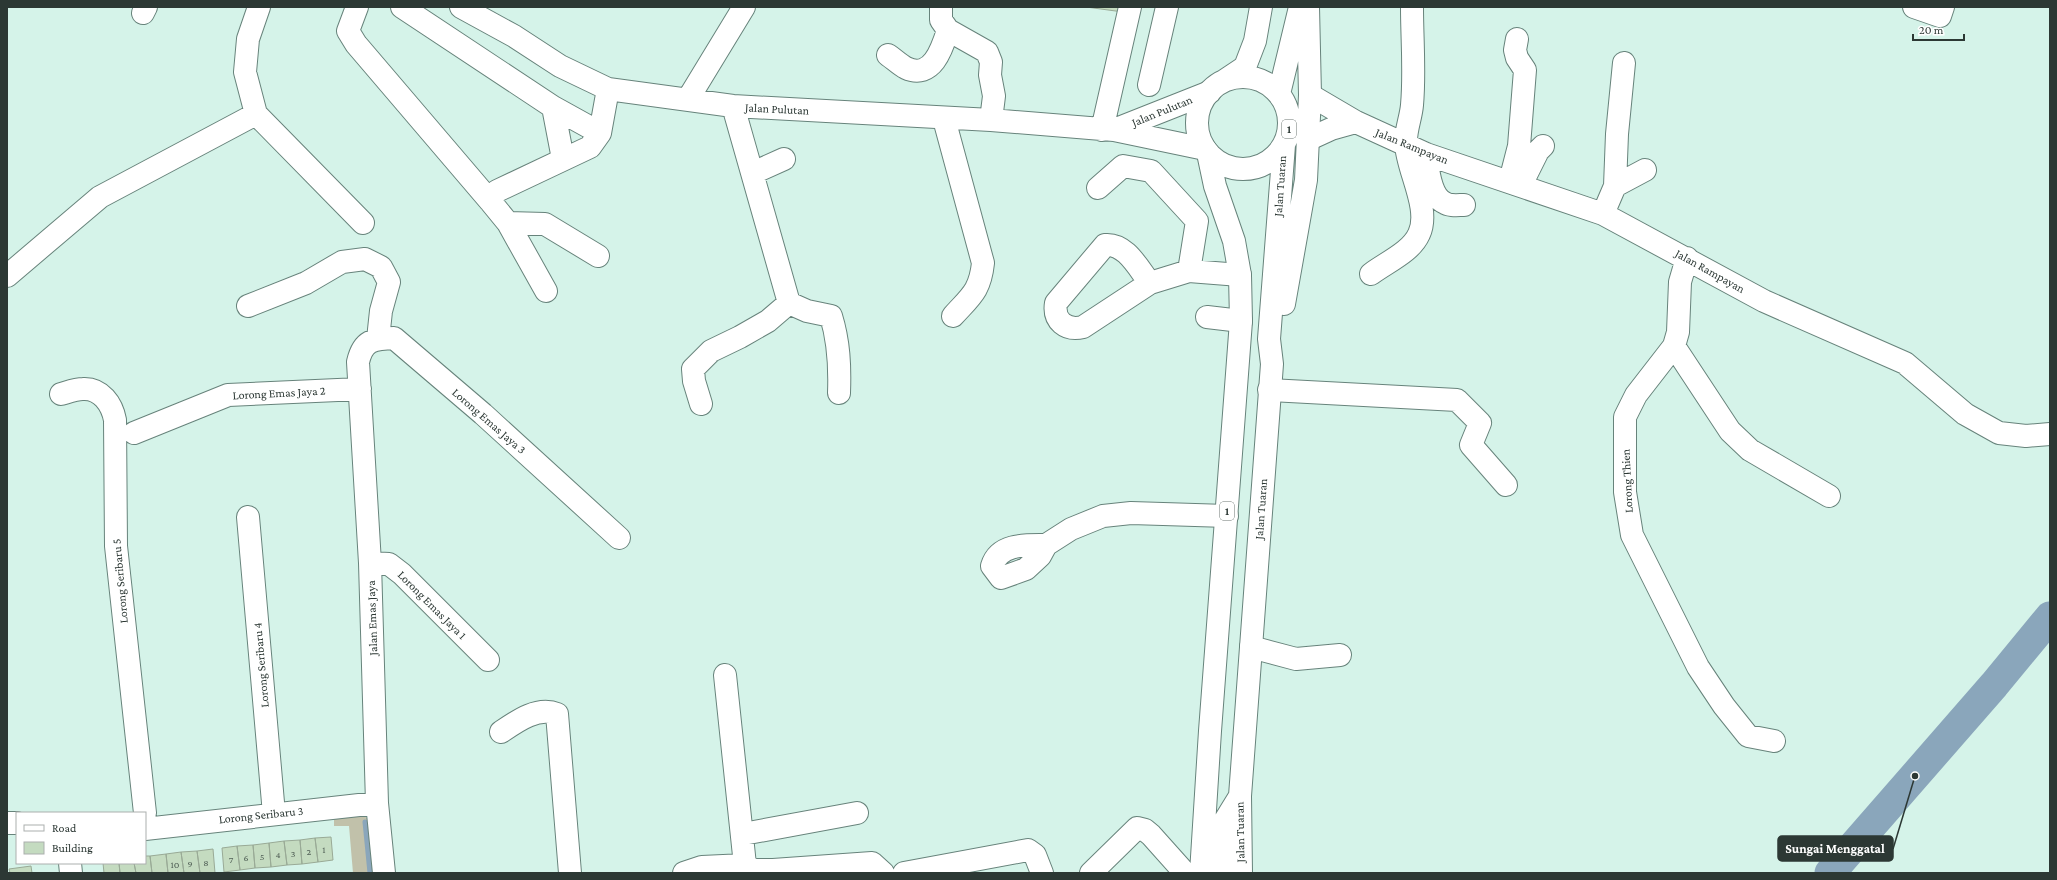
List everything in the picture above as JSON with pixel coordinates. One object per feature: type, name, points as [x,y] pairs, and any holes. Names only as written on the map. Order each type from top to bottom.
[{"type":"street","points":[[259,7],[248,39],[245,72],[256,114],[363,223]]},
{"type":"street","points":[[357,7],[348,31],[356,44],[508,223],[546,291]]},
{"type":"street","points":[[402,7],[553,107],[600,133]]},
{"type":"street","name":"Jalan Pulutan","points":[[462,7],[514,36],[560,66],[608,88],[734,106],[944,119],[991,120],[1108,130],[1207,151]]},
{"type":"street","points":[[688,99],[744,7]]},
{"type":"street","points":[[941,7],[941,20],[948,30],[987,52],[991,62],[990,75],[994,96],[991,120]]},
{"type":"street","points":[[1108,130],[1130,7]]},
{"type":"street","points":[[1149,86],[1167,7]]},
{"type":"street","name":"1","points":[[1201,873],[1210,731],[1242,321],[1240,275],[1234,241],[1215,186],[1207,151],[1201,140],[1198,120],[1200,110],[1214,88],[1245,67],[1255,41],[1261,7]]},
{"type":"street","points":[[1279,94],[1300,7]]},
{"type":"street","points":[[1272,364],[1306,180],[1310,95],[1308,7]]},
{"type":"street","points":[[1371,274],[1413,245],[1420,232],[1422,219],[1419,196],[1406,144],[1412,106],[1412,7]]},
{"type":"street","points":[[1914,7],[1940,16],[1943,7]]},
{"type":"street","points":[[888,55],[906,68],[918,71],[928,68],[936,61],[948,30]]},
{"type":"street","points":[[1515,183],[1524,70],[1516,58],[1515,50],[1517,39]]},
{"type":"street","points":[[1603,214],[1615,186],[1616,152],[1624,63]]},
{"type":"street","name":"1","points":[[1207,151],[1226,166],[1248,169],[1269,161],[1284,145],[1289,130],[1289,121],[1285,104],[1279,94],[1266,83],[1250,78],[1234,78],[1214,88]]},
{"type":"street","points":[[490,201],[497,191],[590,147],[600,133],[608,88]]},
{"type":"street","name":"Jalan Pulutan","points":[[1108,130],[1214,88]]},
{"type":"street","name":"Jalan Rampayan","points":[[1310,95],[1356,122],[1426,154],[1603,214],[1687,258],[1764,302],[1905,363],[1965,414],[1999,434],[2026,436],[2050,434]]},
{"type":"street","points":[[734,106],[789,303]]},
{"type":"street","points":[[553,107],[564,159]]},
{"type":"street","points":[[7,276],[100,197],[256,114]]},
{"type":"street","points":[[944,119],[983,263],[981,281],[974,292],[953,316]]},
{"type":"street","points":[[1308,140],[1331,129],[1356,122]]},
{"type":"street","name":"Jalan Tuaran","points":[[1241,873],[1240,796],[1272,364],[1268,339],[1284,145]]},
{"type":"street","points":[[1515,183],[1543,146]]},
{"type":"street","points":[[1426,154],[1436,196],[1445,204],[1464,205]]},
{"type":"street","points":[[753,173],[784,159]]},
{"type":"street","points":[[1098,188],[1123,166],[1151,171],[1196,221],[1189,271]]},
{"type":"street","points":[[1615,186],[1645,170]]},
{"type":"street","points":[[508,223],[545,224],[598,256]]},
{"type":"street","name":"Lorong Thien","points":[[1687,258],[1680,282],[1678,332],[1674,346],[1636,395],[1625,417],[1625,492],[1632,535],[1698,667],[1724,706],[1748,736],[1774,741]]},
{"type":"street","points":[[248,306],[306,283],[342,262],[365,259],[381,267],[389,282],[381,311],[378,339]]},
{"type":"street","points":[[1150,283],[1189,271],[1240,275]]},
{"type":"street","points":[[789,303],[807,311],[831,316],[837,338],[840,372],[839,393]]},
{"type":"street","points":[[701,404],[694,382],[693,369],[711,351],[768,321],[789,303]]},
{"type":"street","points":[[1207,317],[1242,321]]},
{"type":"street","name":"Lorong Emas Jaya 3","points":[[378,339],[394,338],[483,414],[619,538]]},
{"type":"street","name":"Jalan Emas Jaya","points":[[378,339],[367,343],[361,351],[358,362],[370,563],[377,803],[384,873]]},
{"type":"street","points":[[1674,346],[1730,431],[1750,450],[1829,496]]},
{"type":"street","name":"Lorong Seribaru 5","points":[[61,394],[83,389],[95,391],[106,399],[114,411],[116,546],[144,812]]},
{"type":"street","name":"Lorong Emas Jaya 2","points":[[134,433],[228,395],[360,389]]},
{"type":"street","points":[[1210,731],[1214,752],[1220,756],[1224,756],[1230,749],[1254,406],[1269,390],[1457,400],[1480,422],[1471,445],[1506,485]]},
{"type":"street","points":[[1046,545],[1071,530],[1103,516],[1131,513],[1227,516]]},
{"type":"street","name":"Lorong Seribaru 4","points":[[248,517],[274,814]]},
{"type":"street","name":"Lorong Emas Jaya 1","points":[[370,563],[389,564],[402,574],[488,660]]},
{"type":"street","points":[[1251,647],[1296,659],[1340,655]]},
{"type":"street","points":[[725,675],[745,865]]},
{"type":"street","points":[[501,732],[522,717],[550,711],[557,714],[570,873]]},
{"type":"street","points":[[1220,873],[1224,822],[1240,796]]},
{"type":"street","name":"Lorong Seribaru 3","points":[[146,822],[274,814],[377,803]]},
{"type":"street","points":[[742,834],[857,813]]},
{"type":"street","points":[[1091,873],[1137,828],[1145,830],[1152,835],[1186,873]]},
{"type":"street","points":[[904,873],[1028,850],[1035,855],[1042,873]]},
{"type":"street","points":[[696,871],[745,865],[754,870],[773,870],[872,863],[883,873]]},
{"type":"green space","points":[[359,812],[372,822],[376,873],[353,873],[349,826],[334,826],[334,816]]},
{"type":"building","points":[[1086,7],[1124,7],[1123,12]]},
{"type":"building","points":[[331,837],[333,860],[318,862],[315,838]]},
{"type":"building","points":[[315,838],[318,862],[302,864],[300,840]]},
{"type":"building","points":[[300,840],[302,864],[287,865],[284,841]]},
{"type":"building","points":[[284,841],[287,865],[271,867],[269,843]]},
{"type":"building","points":[[269,843],[271,867],[255,868],[253,845]]},
{"type":"building","points":[[253,845],[255,868],[240,870],[237,846]]},
{"type":"building","points":[[237,846],[240,870],[224,872],[222,848]]},
{"type":"building","points":[[213,849],[215,873],[200,873],[197,851]]},
{"type":"building","points":[[197,851],[200,873],[184,873],[181,852]]},
{"type":"building","points":[[181,852],[184,873],[168,873],[166,854]]},
{"type":"building","points":[[166,854],[168,873],[152,873],[150,856]]},
{"type":"building","points":[[146,856],[150,856],[152,873],[136,873],[134,864],[146,864]]},
{"type":"building","points":[[103,864],[119,864],[120,873],[104,873]]},
{"type":"building","points":[[119,864],[134,864],[136,873],[120,873]]},
{"type":"building","points":[[31,866],[32,873],[10,873],[9,869]]},
{"type":"waterway","points":[[1830,873],[1994,685],[2050,617]]},
{"type":"waterway","points":[[365,822],[370,873]]},
{"type":"place","name":"Sungai Menggatal","points":[[1915,776]]}]
